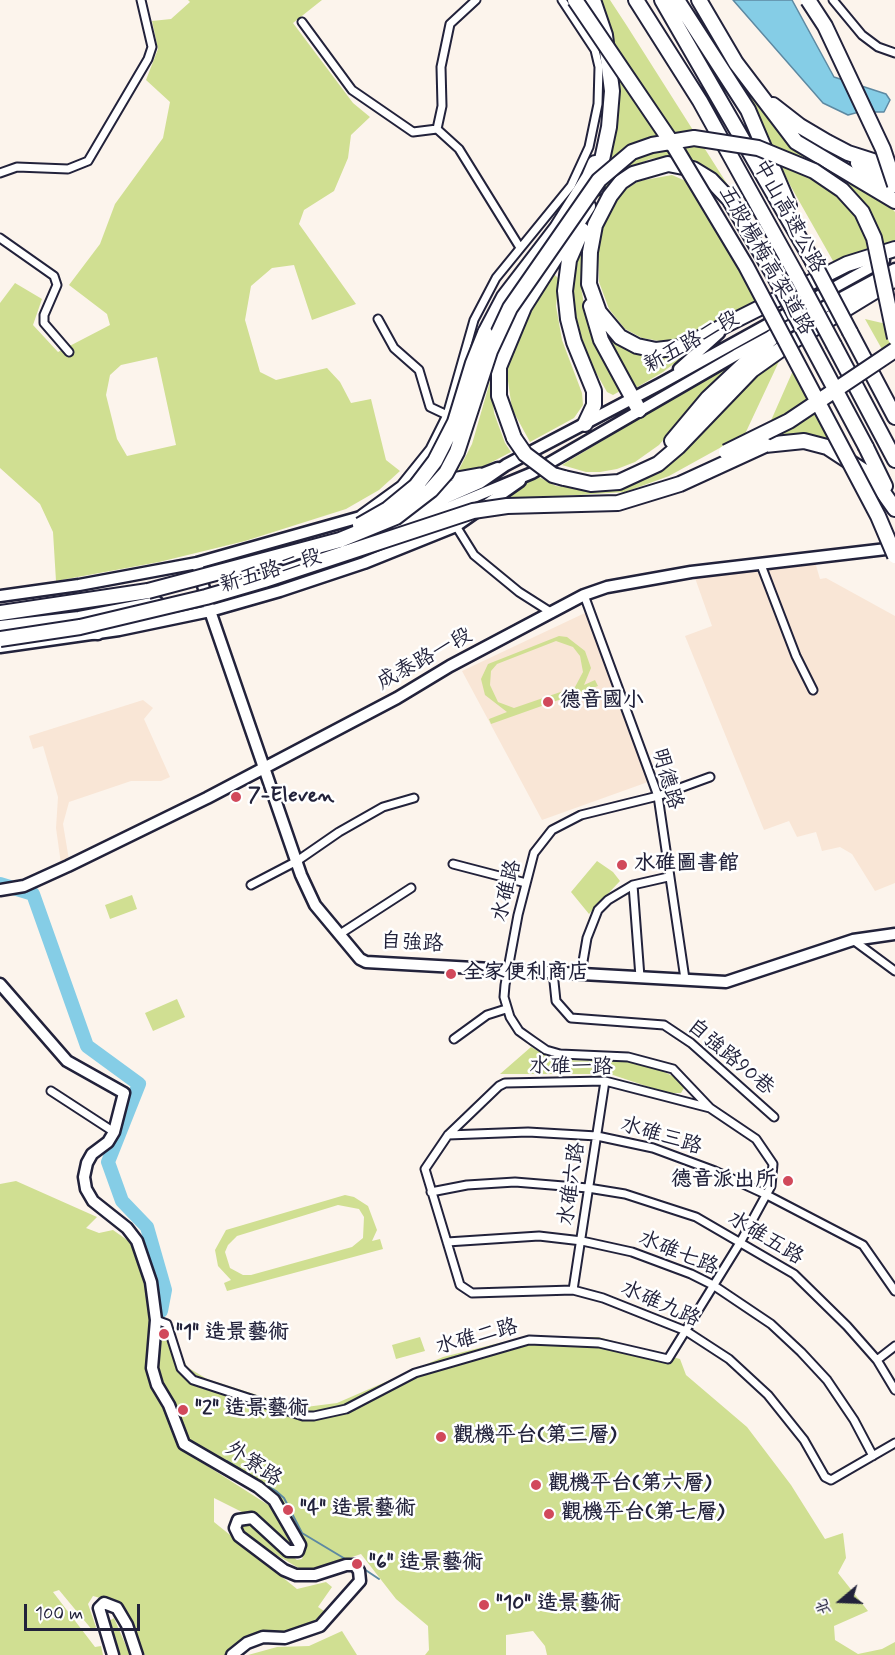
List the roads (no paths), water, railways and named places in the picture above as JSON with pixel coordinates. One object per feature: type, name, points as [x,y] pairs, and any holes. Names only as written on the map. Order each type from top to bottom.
[{"type":"highway","name":"五股楊梅高架道路","points":[[575,0],[674,146],[746,266],[878,516],[893,552]]},
{"type":"highway","points":[[585,424],[594,405],[594,391],[574,342],[568,319],[565,291],[569,260],[594,194],[609,127],[612,91],[604,35],[593,0]]},
{"type":"highway","points":[[627,0],[700,101]]},
{"type":"highway","name":"中山高速公路","points":[[636,0],[700,101],[895,460]]},
{"type":"highway","name":"中山高速公路","points":[[662,0],[812,260],[895,417]]},
{"type":"highway","points":[[678,0],[748,110],[812,260]]},
{"type":"highway","points":[[699,0],[763,93],[779,111],[812,140],[895,185]]},
{"type":"highway","points":[[808,0],[825,26],[883,149],[895,185]]},
{"type":"highway","points":[[717,27],[736,63],[796,142],[895,201]]},
{"type":"highway","points":[[305,550],[349,531],[388,509],[416,486],[444,447],[485,333],[504,297],[557,228],[589,177],[596,160],[612,91]]},
{"type":"highway","points":[[779,111],[848,153],[895,168]]},
{"type":"highway","points":[[2,623],[148,591],[305,550],[340,540],[396,517],[431,490],[446,473],[466,431],[490,351],[510,308],[599,180],[632,152],[652,145],[694,138],[758,148],[814,171],[842,190],[862,212],[874,238],[895,338]]},
{"type":"highway","points":[[636,404],[601,340],[591,309],[589,284],[595,225],[610,196],[621,182],[633,174],[668,165],[693,169],[711,180],[729,199],[775,277],[866,447],[895,508]]},
{"type":"highway","points":[[594,194],[524,307],[499,367],[499,396],[514,438],[525,454],[553,475],[602,483],[629,479],[658,464],[678,447],[752,370],[790,343],[895,279]]},
{"type":"highway","points":[[589,284],[599,312],[620,337],[637,346],[656,350],[682,347],[729,326],[847,264],[895,249]]},
{"type":"highway","points":[[602,483],[650,462],[666,450],[708,398],[776,334]]},
{"type":"highway","points":[[440,521],[473,507],[508,502],[605,499],[657,485],[789,421],[895,350]]},
{"type":"highway","points":[[0,639],[80,627],[264,580],[473,511],[499,507],[618,503],[680,484],[765,445],[804,441],[827,447],[862,470],[878,485],[895,508]]},
{"type":"highway","points":[[0,605],[148,591]]},
{"type":"highway","points":[[2,623],[153,608]]},
{"type":"main road","name":"新五路二段","points":[[0,647],[98,634],[210,611],[364,563],[456,526],[636,404],[670,378],[895,254]]},
{"type":"main road","name":"新五路二段","points":[[203,587],[383,525],[480,483],[506,465],[585,424],[636,404],[776,334],[895,269]]},
{"type":"main road","points":[[670,378],[700,347],[729,326]]},
{"type":"main road","name":"新五路二段","points":[[0,596],[79,585],[196,563],[352,520],[506,465]]},
{"type":"main road","name":"新五路二段","points":[[2,623],[106,613],[203,587],[269,574],[386,534],[532,473]]},
{"type":"main road","name":"成泰路一段","points":[[0,890],[24,886],[97,853],[265,768],[584,595],[607,587],[680,573],[893,552]]},
{"type":"main road","name":"自強路","points":[[196,563],[210,611],[297,861],[315,905],[360,959],[366,962],[726,982],[853,940],[895,934]]},
{"type":"main road","points":[[2,623],[98,634]]},
{"type":"main road","points":[[0,984],[68,1061],[124,1093],[114,1132],[87,1163],[84,1177],[86,1189],[93,1201],[127,1228],[137,1241],[151,1282],[156,1320]]},
{"type":"main road","name":"外寮路","points":[[156,1320],[152,1368],[184,1444],[258,1487],[274,1500],[300,1545],[298,1551],[288,1551],[258,1521],[252,1518],[238,1520],[235,1528],[239,1536],[284,1570],[296,1575],[315,1575],[346,1565],[355,1565],[359,1572],[360,1581],[320,1626],[285,1638],[262,1637],[247,1643],[232,1655]]},
{"type":"main road","points":[[112,1655],[99,1608],[104,1603],[117,1608],[127,1625],[137,1655]]},
{"type":"street","points":[[0,173],[17,167],[68,169],[88,161],[148,58],[152,47],[141,0]]},
{"type":"street","points":[[437,129],[442,106],[441,67],[450,24],[477,0]]},
{"type":"street","points":[[352,520],[401,485],[430,449],[447,415],[474,320],[496,278],[519,246],[571,186],[589,147],[595,125],[599,86],[595,50],[562,0]]},
{"type":"street","points":[[833,0],[862,35],[878,47],[895,52]]},
{"type":"street","points":[[302,22],[352,90],[413,132],[437,129]]},
{"type":"street","points":[[437,129],[466,158],[519,246]]},
{"type":"street","points":[[0,238],[54,276],[57,285],[44,315],[44,323],[69,352]]},
{"type":"street","points":[[378,319],[394,348],[419,370],[430,407],[447,415]]},
{"type":"street","points":[[430,449],[437,467],[445,475],[457,476],[489,471]]},
{"type":"street","points":[[456,526],[474,555],[519,592],[552,613]]},
{"type":"street","points":[[893,552],[895,564]]},
{"type":"street","points":[[762,565],[796,656],[813,690]]},
{"type":"street","name":"明德路","points":[[584,595],[658,796],[668,877],[685,979]]},
{"type":"street","name":"水碓路","points":[[506,969],[534,853],[552,830],[581,815],[658,796],[710,777]]},
{"type":"street","points":[[251,885],[297,861],[339,832],[383,807],[414,798]]},
{"type":"street","points":[[453,864],[526,883]]},
{"type":"street","points":[[580,973],[587,938],[598,910],[608,900],[633,885],[668,877]]},
{"type":"street","points":[[633,885],[640,976]]},
{"type":"street","points":[[340,934],[411,888]]},
{"type":"street","points":[[853,940],[895,971]]},
{"type":"street","points":[[454,1039],[487,1015],[506,1009],[506,969]]},
{"type":"street","name":"自強路90巷","points":[[553,972],[556,1001],[571,1018],[663,1025],[691,1043],[774,1117]]},
{"type":"street","name":"水碓一路","points":[[506,1009],[519,1030],[546,1050],[560,1054],[628,1057],[673,1069],[710,1108],[756,1139],[768,1155],[774,1173],[771,1186],[765,1194]]},
{"type":"street","name":"水碓一路","points":[[431,1192],[425,1169],[448,1135],[505,1083],[605,1081],[710,1108]]},
{"type":"street","name":"水碓六路","points":[[573,1290],[605,1081]]},
{"type":"street","points":[[51,1091],[114,1132]]},
{"type":"street","name":"水碓三路","points":[[448,1135],[528,1132],[597,1136],[653,1148],[715,1171],[765,1194],[863,1245],[895,1291]]},
{"type":"street","name":"水碓五路","points":[[431,1192],[467,1185],[515,1182],[588,1188],[626,1194],[696,1217],[741,1241],[794,1274],[848,1326],[877,1360],[895,1390]]},
{"type":"street","points":[[431,1192],[447,1242]]},
{"type":"street","name":"水碓二路","points":[[156,1320],[167,1324],[181,1368],[193,1380],[287,1413],[314,1416],[346,1409],[415,1373],[529,1340],[599,1343],[668,1359],[741,1241],[765,1194]]},
{"type":"street","name":"水碓七路","points":[[447,1242],[539,1236],[582,1241],[632,1252],[713,1285],[771,1324],[801,1352],[826,1380],[854,1420],[873,1456]]},
{"type":"street","name":"水碓九路","points":[[447,1242],[460,1285],[466,1291],[573,1290],[603,1298],[686,1330],[729,1359],[768,1395],[804,1440],[825,1477],[831,1480],[895,1443]]},
{"type":"street","points":[[877,1360],[895,1346]]},
{"type":"water","points":[[733,0],[792,0],[834,77],[886,94],[890,100],[884,112],[859,112],[848,115],[823,103]]},
{"type":"waterway","points":[[0,884],[33,894],[87,1046],[139,1084],[108,1162],[122,1201],[147,1227],[165,1290],[161,1311]]},
{"type":"waterway","points":[[177,1412],[183,1426]]},
{"type":"waterway","points":[[227,1461],[276,1491],[284,1498],[302,1533],[347,1560]]},
{"type":"waterway","points":[[364,1569],[379,1579]]},
{"type":"place","name":"德音國小","points":[[548,702]]},
{"type":"place","name":"7-Eleven","points":[[236,797]]},
{"type":"place","name":"水碓圖書館","points":[[622,865]]},
{"type":"place","name":"全家便利商店","points":[[451,974]]},
{"type":"place","name":"德音派出所","points":[[788,1181]]},
{"type":"place","name":"\"1\" 造景藝術","points":[[164,1334]]},
{"type":"place","name":"\"2\" 造景藝術","points":[[183,1410]]},
{"type":"place","name":"觀機平台(第三層)","points":[[441,1437]]},
{"type":"place","name":"觀機平台(第六層)","points":[[536,1485]]},
{"type":"place","name":"\"4\" 造景藝術","points":[[288,1510]]},
{"type":"place","name":"觀機平台(第七層)","points":[[549,1514]]},
{"type":"place","name":"\"6\" 造景藝術","points":[[357,1564]]},
{"type":"place","name":"\"10\" 造景藝術","points":[[484,1605]]}]
